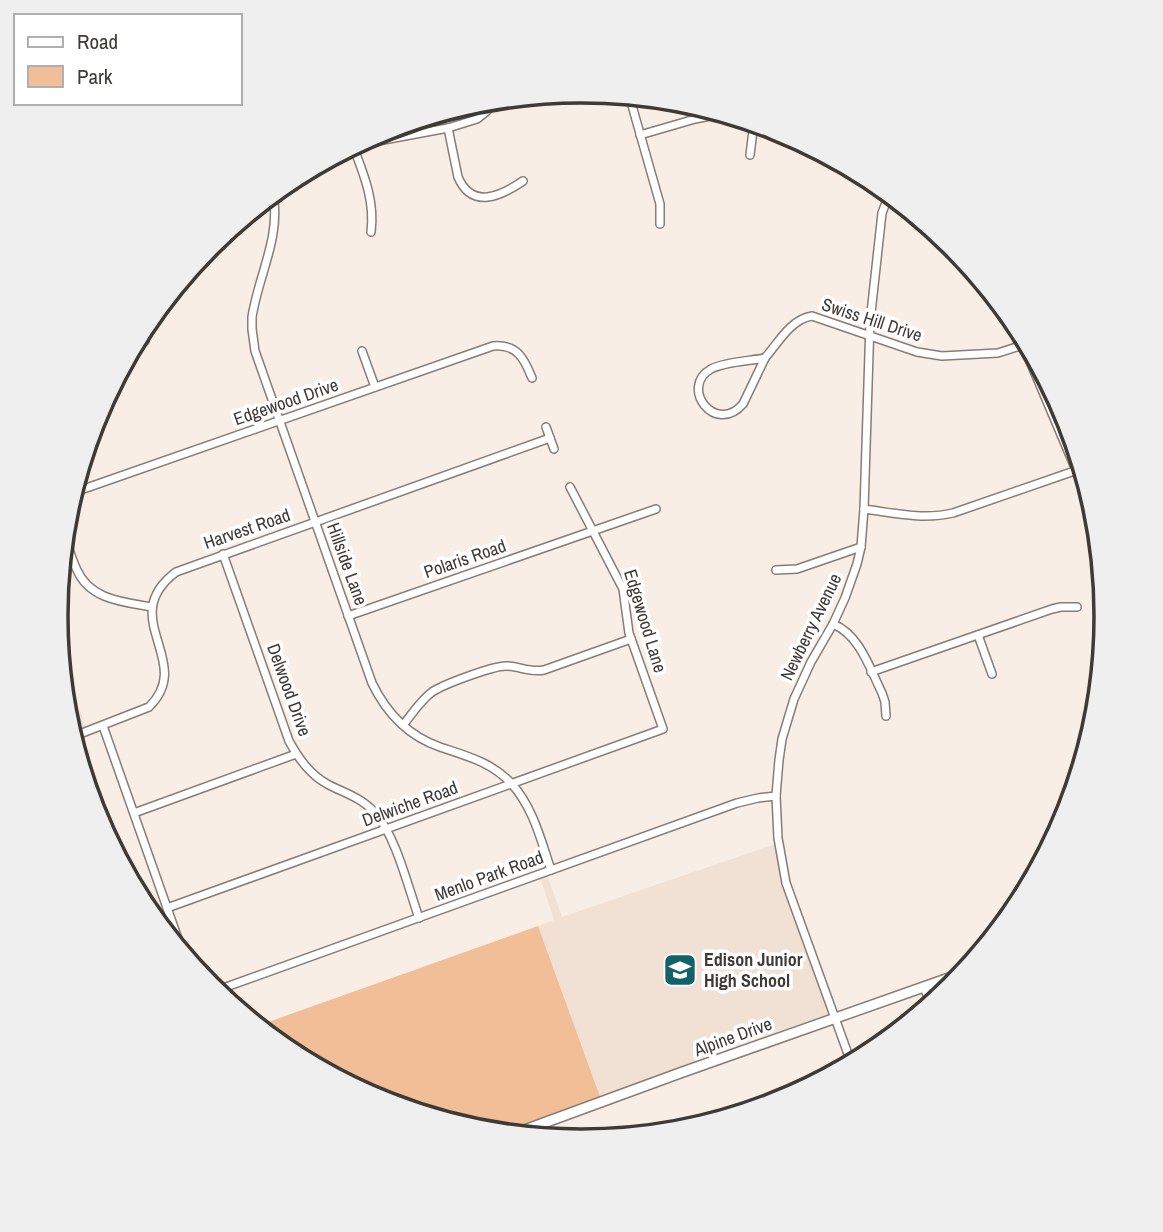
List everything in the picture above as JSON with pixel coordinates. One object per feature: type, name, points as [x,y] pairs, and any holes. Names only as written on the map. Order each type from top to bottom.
[{"type":"street","points":[[632,106],[660,204],[660,224]]},
{"type":"street","points":[[397,138],[448,128],[477,119],[485,112]]},
{"type":"street","points":[[640,135],[701,117]]},
{"type":"street","points":[[448,128],[458,177],[467,191],[479,197],[491,197],[506,192],[523,181]]},
{"type":"street","points":[[750,155],[753,133]]},
{"type":"street","points":[[355,155],[371,199],[371,232]]},
{"type":"street","name":"Newberry Avenue","points":[[848,1054],[786,883],[778,838],[776,796],[780,750],[790,709],[851,583],[861,547],[870,335],[882,213],[886,203]]},
{"type":"street","name":"Hillside Lane","points":[[275,205],[275,229],[254,305],[252,329],[255,351],[372,682],[384,705],[402,725],[426,741],[484,762],[512,784],[534,820],[551,870]]},
{"type":"street","name":"Swiss Hill Drive","points":[[765,358],[709,370],[698,390],[704,406],[711,412],[722,415],[739,408],[765,358],[792,325],[806,317],[819,317],[917,352],[942,356],[998,353],[1018,346]]},
{"type":"street","name":"Edgewood Drive","points":[[85,489],[493,346],[511,349],[521,356],[533,378]]},
{"type":"street","points":[[362,351],[375,387]]},
{"type":"street","points":[[546,427],[554,449]]},
{"type":"street","name":"Harvest Road","points":[[152,607],[159,589],[176,572],[550,438]]},
{"type":"street","points":[[864,509],[917,516],[941,516],[1074,471]]},
{"type":"street","name":"Edgewood Lane","points":[[570,487],[623,589],[631,639],[663,729]]},
{"type":"street","name":"Polaris Road","points":[[348,616],[656,509]]},
{"type":"street","points":[[776,570],[797,569],[861,547]]},
{"type":"street","name":"Delwood Drive","points":[[223,554],[296,754],[321,780],[368,806],[387,829],[419,918]]},
{"type":"street","points":[[72,556],[77,570],[92,589],[110,599],[152,607],[153,626],[166,673],[158,699],[149,707],[82,733]]},
{"type":"street","points":[[871,672],[1052,609],[1077,607]]},
{"type":"street","points":[[833,624],[852,636],[882,693],[886,716]]},
{"type":"street","points":[[978,635],[992,674]]},
{"type":"street","points":[[402,725],[428,696],[439,688],[501,667],[544,670],[631,639]]},
{"type":"street","points":[[103,726],[174,928]]},
{"type":"street","name":"Delwiche Road","points":[[167,908],[663,729]]},
{"type":"street","points":[[134,813],[296,754]]},
{"type":"street","name":"Menlo Park Road","points":[[227,987],[737,803],[776,796]]},
{"type":"street","name":"Alpine Drive","points":[[535,1127],[943,980]]},
{"type":"street","points":[[924,986],[927,995]]},
{"type":"shaded area","points":[[75,696],[87,731],[82,733]]},
{"type":"shaded area","points":[[779,843],[786,883],[835,1018],[602,1102],[538,926],[554,920],[539,874],[546,872],[562,917]]},
{"type":"green space","points":[[538,926],[602,1102],[534,1127],[449,1112],[385,1090],[354,1076],[296,1043],[268,1022]]},
{"type":"place","name":"Edison Junior High School","points":[[680,970]]}]
